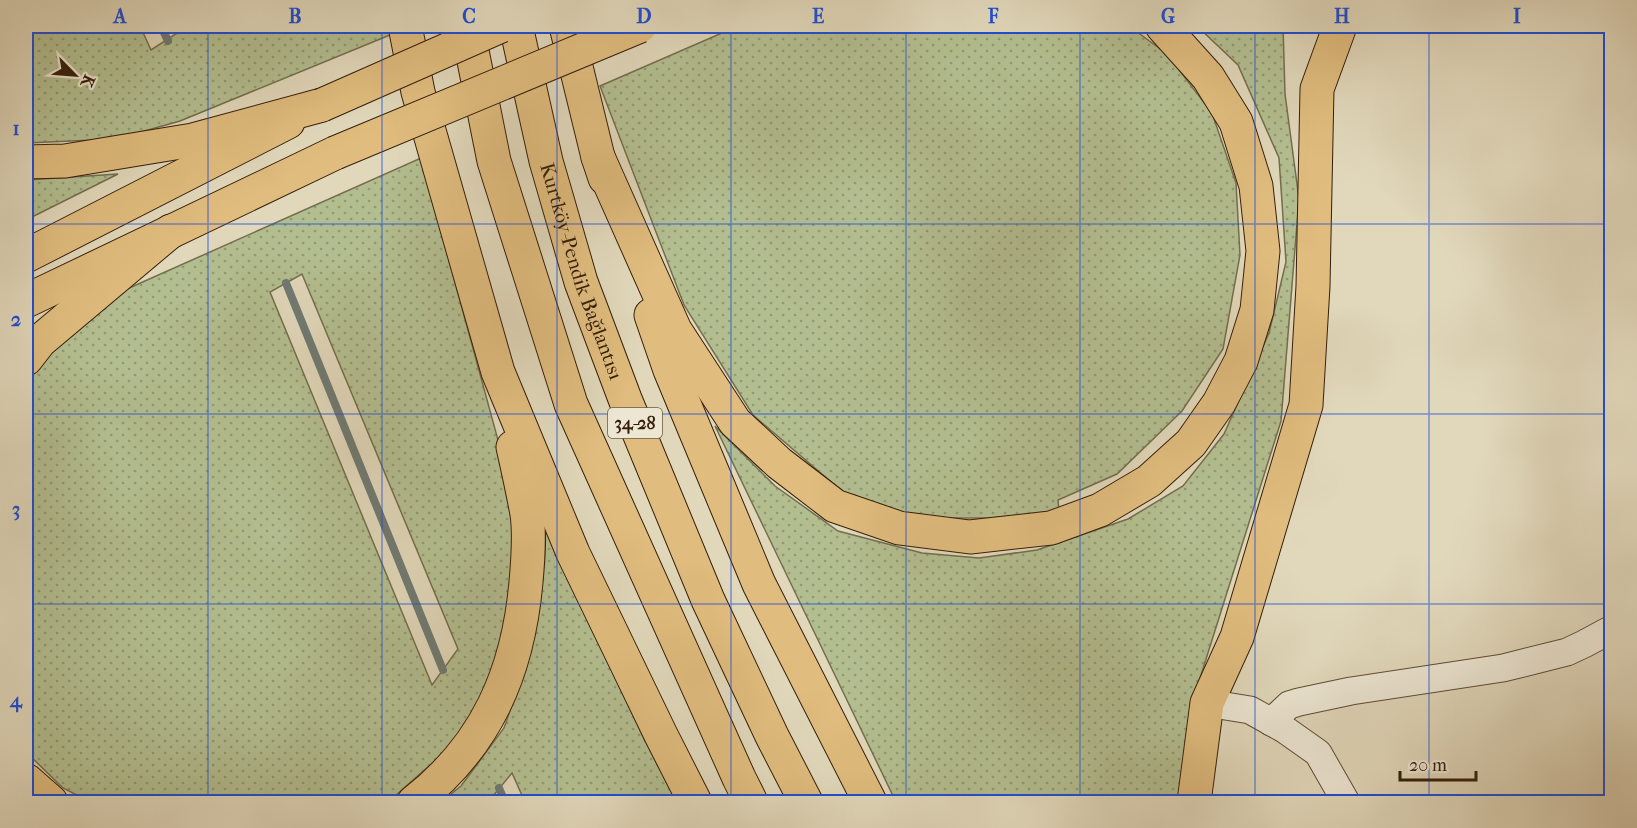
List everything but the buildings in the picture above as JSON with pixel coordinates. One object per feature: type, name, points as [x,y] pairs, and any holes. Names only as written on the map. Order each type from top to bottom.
[{"type":"main road","points":[[405,26],[418,92],[498,372],[527,516],[528,563],[525,602],[516,650],[503,686],[485,724],[462,757],[414,802]]},
{"type":"main road","name":"34-28","points":[[467,26],[494,161],[571,404],[739,778],[752,802]]},
{"type":"main road","points":[[26,256],[322,105],[501,26]]},
{"type":"main road","name":"Kurtköy-Pendik Bağlantısı","points":[[516,26],[546,161],[581,282],[625,399],[708,600],[806,802]]},
{"type":"main road","points":[[566,26],[598,157],[670,370],[755,574],[870,802]]},
{"type":"main road","points":[[26,301],[335,153],[640,26]]},
{"type":"main road","points":[[598,157],[675,330],[735,422],[779,463],[835,506],[899,528],[970,537],[1051,528],[1100,510],[1149,481],[1191,443],[1219,404],[1241,361],[1257,310],[1263,251],[1256,186],[1236,122],[1208,77],[1162,26]]},
{"type":"main road","points":[[1194,802],[1207,703],[1237,637],[1306,405],[1313,285],[1317,89],[1340,26]]},
{"type":"main road","points":[[26,162],[65,161],[193,140],[322,105]]},
{"type":"main road","points":[[26,359],[40,341],[171,231]]},
{"type":"main road","points":[[498,372],[573,554],[660,735],[695,802]]},
{"type":"main road","points":[[26,780],[51,802]]},
{"type":"lane","points":[[1271,722],[1289,705],[1299,702],[1351,691],[1503,668],[1567,652],[1611,629]]},
{"type":"lane","points":[[1207,703],[1250,710],[1317,753],[1346,802]]},
{"type":"green space","points":[[26,26],[140,26],[151,50],[188,26],[388,26],[390,35],[180,121],[116,139],[26,143]]},
{"type":"green space","points":[[738,26],[1129,26],[1167,54],[1212,113],[1236,183],[1240,255],[1223,349],[1182,411],[1117,474],[1058,500],[1059,511],[990,518],[919,518],[843,492],[753,415],[684,305],[600,86]]},
{"type":"green space","points":[[1197,26],[1283,26],[1285,94],[1299,199],[1281,421],[1190,710],[1179,802],[896,802],[715,426],[775,486],[838,531],[922,553],[979,558],[1037,550],[1128,519],[1183,486],[1224,434],[1269,333],[1286,262],[1279,158],[1238,65]]},
{"type":"green space","points":[[421,158],[513,495],[516,600],[501,671],[453,745],[388,802],[90,802],[63,788],[26,752],[26,378],[109,297]],"holes":[[[302,274],[458,649],[432,685],[270,292]]]},
{"type":"green space","points":[[118,174],[26,220],[26,180]]},
{"type":"green space","points":[[539,517],[644,739],[677,802],[525,802],[512,773],[488,802],[441,802],[461,786],[504,728],[528,659]]},
{"type":"waterway","points":[[161,26],[168,41]]},
{"type":"waterway","points":[[286,283],[443,670]]},
{"type":"waterway","points":[[499,788],[505,802]]}]
